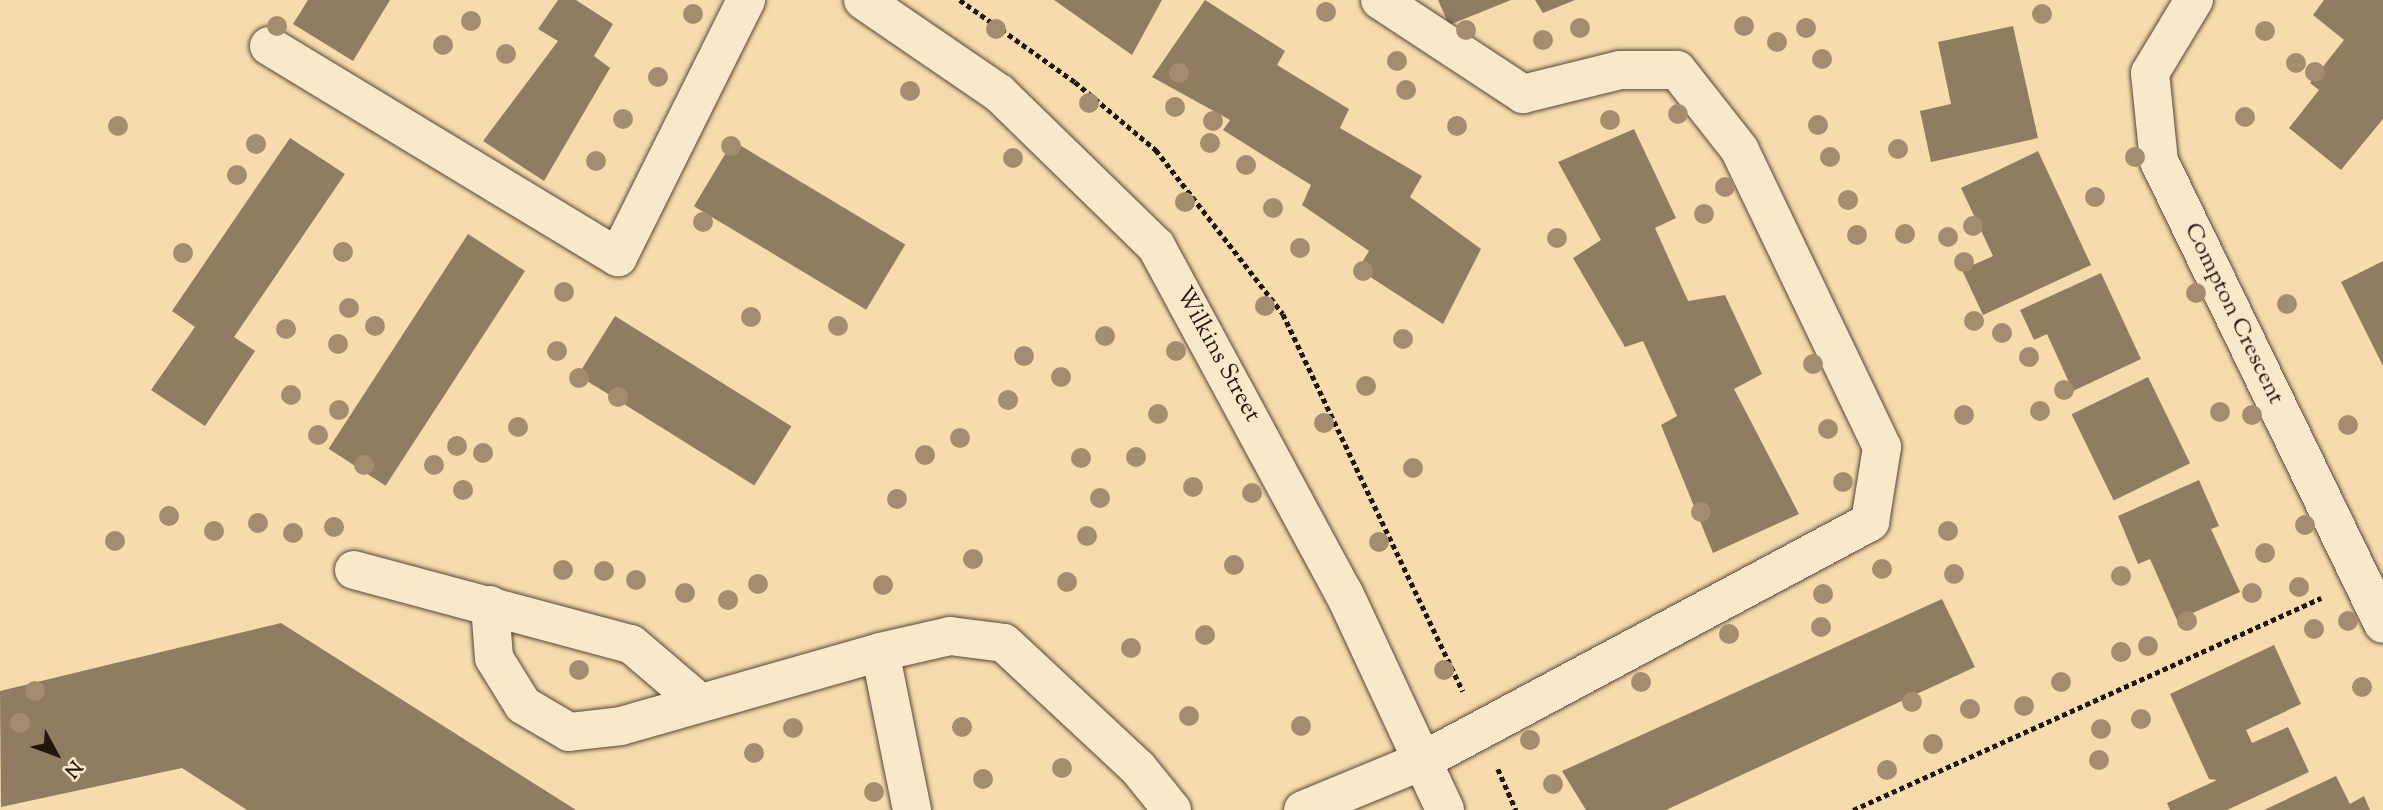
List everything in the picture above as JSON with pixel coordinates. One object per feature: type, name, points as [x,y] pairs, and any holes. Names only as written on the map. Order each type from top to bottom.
[{"type":"street","points":[[269,46],[618,257],[746,0]]},
{"type":"street","name":"Wilkins Street","points":[[863,0],[999,93],[1156,246],[1344,593],[1445,810]]},
{"type":"street","points":[[1303,810],[1422,761],[1870,522],[1882,447],[1740,150],[1677,70],[1620,70],[1523,94],[1380,0]]},
{"type":"street","name":"Compton Crescent","points":[[2194,0],[2150,73],[2159,161],[2360,583],[2383,624]]},
{"type":"street","points":[[354,570],[631,644],[699,702]]},
{"type":"street","points":[[490,605],[494,658],[523,705],[569,732],[621,726],[880,652],[950,636],[1004,643],[1138,768],[1172,810]]},
{"type":"street","points":[[880,652],[912,810]]},
{"type":"path","points":[[960,0],[1156,149],[1283,314],[1516,810]]},
{"type":"path","points":[[1853,810],[2360,583]]},
{"type":"building","points":[[308,0],[390,0],[353,61],[293,24]]},
{"type":"building","points":[[558,0],[576,0],[613,24],[594,56],[610,68],[544,181],[483,141],[558,41],[538,29]]},
{"type":"building","points":[[1054,0],[1162,0],[1132,55]]},
{"type":"building","points":[[1205,0],[1285,51],[1277,65],[1349,109],[1340,128],[1422,176],[1410,197],[1481,249],[1443,324],[1358,269],[1369,251],[1302,205],[1311,185],[1223,130],[1230,120],[1152,77]]},
{"type":"building","points":[[1438,0],[1511,0],[1449,25]]},
{"type":"building","points":[[1535,0],[1575,0],[1543,13]]},
{"type":"building","points":[[2324,0],[2383,0],[2383,119],[2341,170],[2289,128],[2319,90],[2310,83],[2344,40],[2313,15]]},
{"type":"building","points":[[2013,26],[2038,138],[1931,162],[1920,111],[1951,104],[1938,42]]},
{"type":"building","points":[[1634,129],[1676,218],[1655,228],[1688,301],[1725,295],[1762,374],[1734,389],[1799,514],[1713,553],[1661,425],[1677,416],[1643,341],[1625,347],[1573,258],[1601,240],[1558,162]]},
{"type":"building","points":[[290,138],[345,174],[234,337],[255,351],[205,426],[151,390],[195,327],[172,311]]},
{"type":"building","points":[[733,141],[905,245],[866,310],[694,206]]},
{"type":"building","points":[[2038,151],[2091,265],[1983,315],[1962,270],[1993,256],[1961,188]]},
{"type":"building","points":[[468,234],[525,271],[386,486],[329,449]]},
{"type":"building","points":[[2383,261],[2383,366],[2341,282]]},
{"type":"building","points":[[2101,273],[2141,359],[2073,391],[2047,334],[2034,340],[2020,310]]},
{"type":"building","points":[[615,316],[791,426],[754,486],[578,375]]},
{"type":"building","points":[[2148,377],[2190,463],[2114,501],[2072,414]]},
{"type":"building","points":[[2199,480],[2219,526],[2211,529],[2240,592],[2177,620],[2150,559],[2138,564],[2118,516]]},
{"type":"building","points":[[1942,599],[1975,667],[1666,810],[1586,810],[1562,771]]},
{"type":"building","points":[[281,623],[576,810],[247,810],[182,768],[1,807],[0,691]]},
{"type":"building","points":[[2274,645],[2301,704],[2246,730],[2252,743],[2288,727],[2309,772],[2227,810],[2170,810],[2167,803],[2217,780],[2209,779],[2170,694]]},
{"type":"building","points":[[2336,776],[2350,804],[2364,796],[2370,810],[2264,810]]}]
